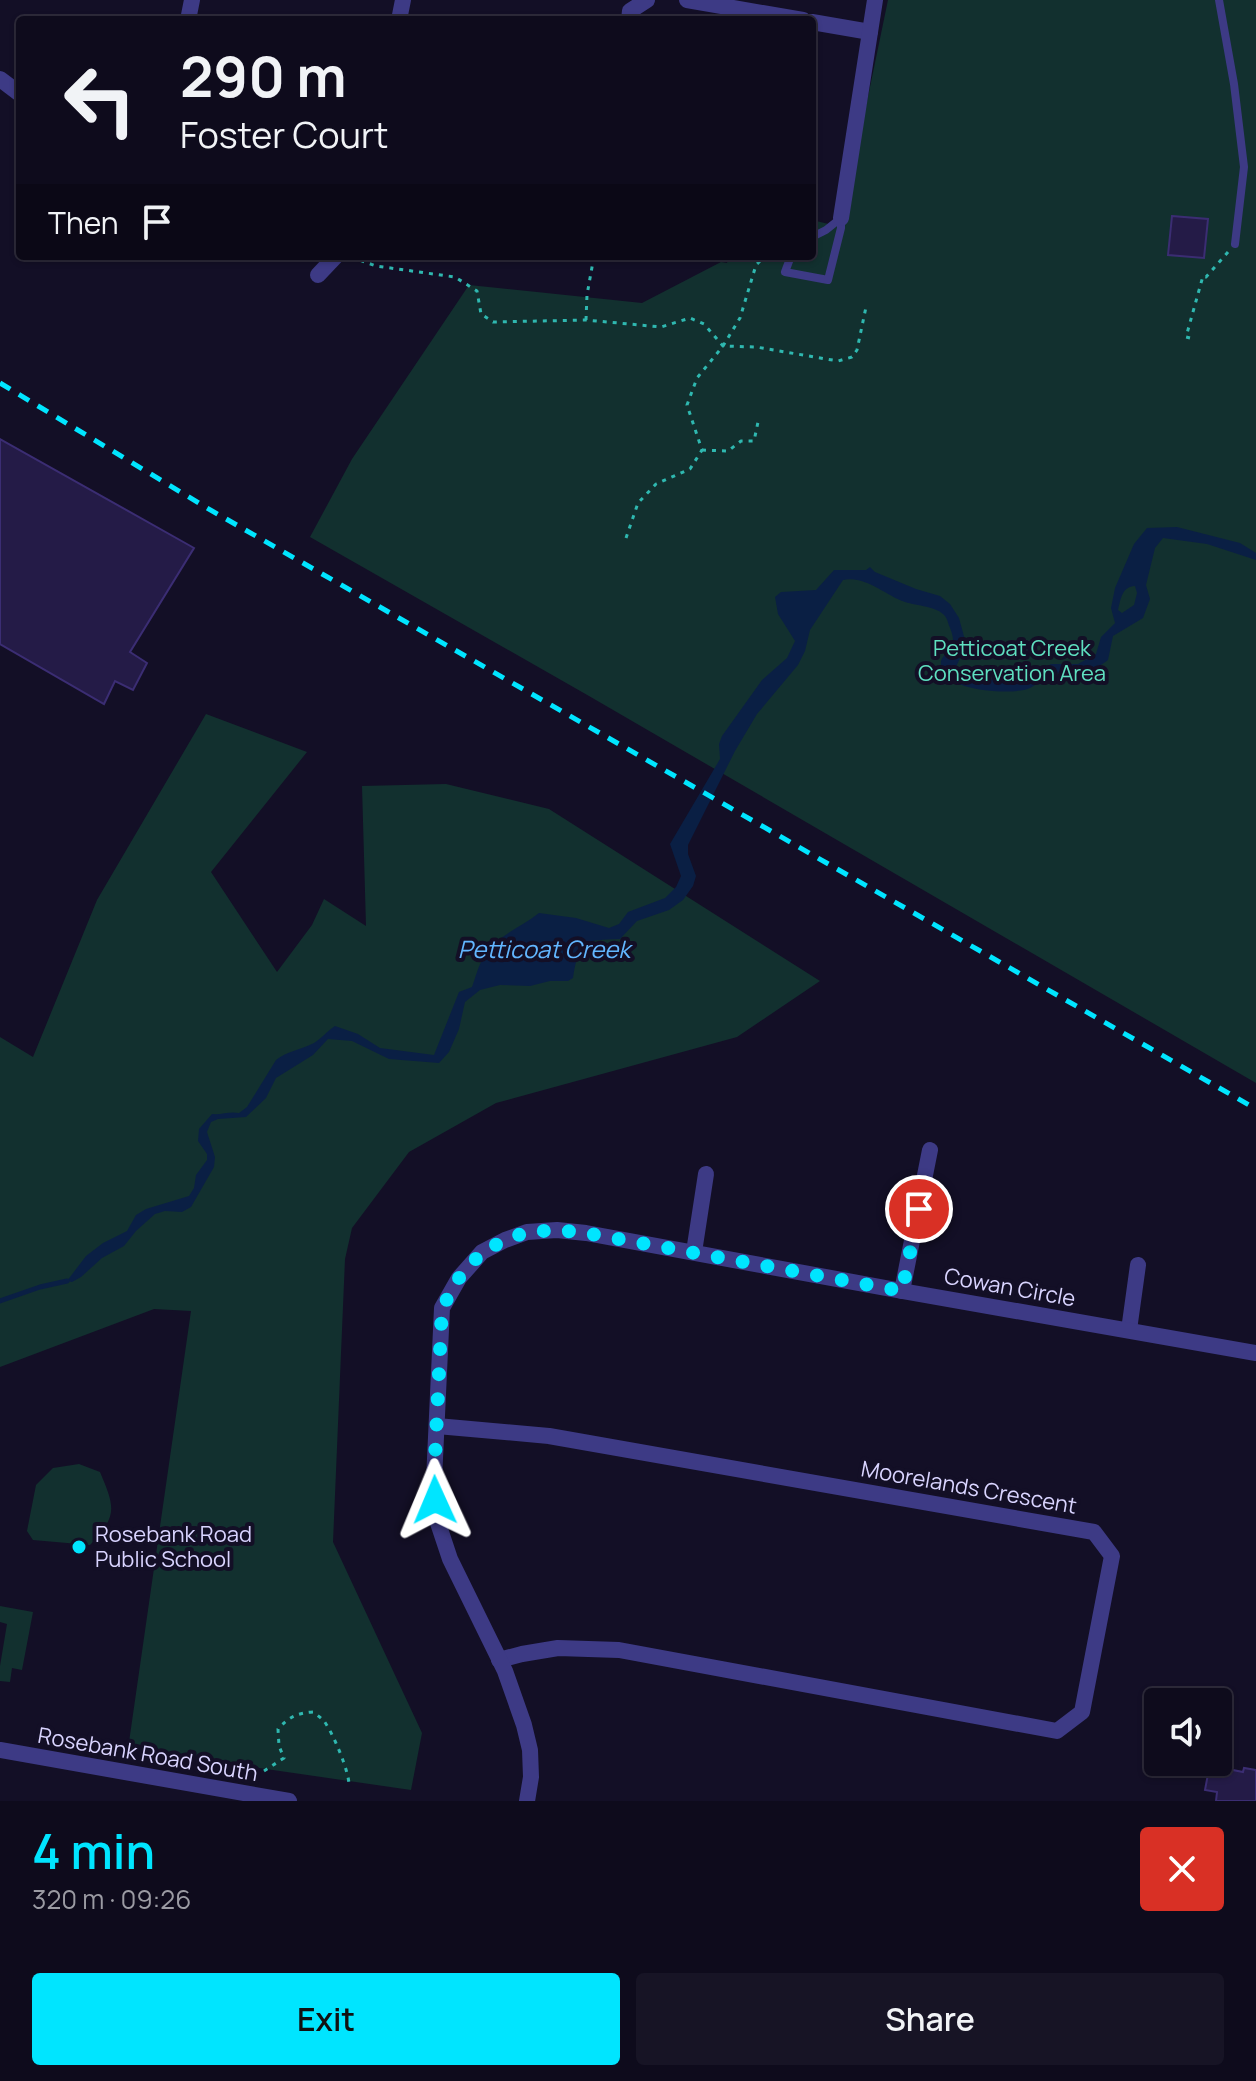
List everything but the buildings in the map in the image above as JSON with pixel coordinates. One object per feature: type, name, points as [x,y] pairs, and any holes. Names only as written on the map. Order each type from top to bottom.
[{"type":"street","points":[[629,16],[630,11],[647,0]]},
{"type":"street","points":[[687,0],[780,16]]},
{"type":"street","points":[[841,218],[875,0]]},
{"type":"street","points":[[816,23],[870,32]]},
{"type":"street","points":[[318,275],[332,260]]},
{"type":"street","points":[[902,1291],[930,1150]]},
{"type":"street","points":[[694,1252],[706,1174]]},
{"type":"street","name":"Cowan Circle","points":[[527,1801],[531,1777],[530,1750],[513,1692],[450,1559],[437,1520],[434,1480],[442,1308],[459,1278],[482,1252],[527,1232],[557,1230],[586,1233],[1256,1353]]},
{"type":"street","points":[[1129,1330],[1138,1265]]},
{"type":"street","name":"Moorelands Crescent","points":[[437,1426],[549,1436],[1094,1532],[1112,1556],[1082,1712],[1057,1731],[619,1650],[558,1648],[499,1660]]},
{"type":"street","name":"Rosebank Road South","points":[[0,1750],[289,1801]]},
{"type":"lane","points":[[1219,0],[1244,167],[1235,244]]},
{"type":"lane","points":[[816,235],[841,218]]},
{"type":"lane","points":[[790,260],[785,272],[828,280],[841,218]]},
{"type":"path","points":[[1190,338],[1186,337],[1203,276],[1206,277],[1235,244]]},
{"type":"path","points":[[359,260],[376,266],[455,277],[477,291],[481,314],[493,322],[586,320],[661,327],[690,318],[704,324],[723,346],[756,347],[838,361],[852,357],[857,350],[866,307]]},
{"type":"path","points":[[586,320],[593,260]]},
{"type":"path","points":[[702,450],[687,405],[697,378],[723,346],[740,318],[756,265],[761,260]]},
{"type":"path","points":[[702,450],[728,451],[741,441],[754,441],[758,422]]},
{"type":"path","points":[[626,538],[638,503],[656,484],[690,469],[702,450]]},
{"type":"path","points":[[264,1771],[284,1758],[279,1746],[278,1729],[287,1719],[299,1713],[313,1712],[324,1721],[344,1763],[349,1785]]},
{"type":"green space","name":"Petticoat Creek Conservation Area","points":[[888,0],[1256,0],[1256,1083],[310,537],[352,459],[469,285],[642,303],[728,260],[816,260],[816,221],[841,227]]},
{"type":"green space","points":[[206,714],[307,752],[211,872],[277,972],[312,925],[324,899],[366,926],[362,786],[446,784],[549,809],[820,981],[737,1037],[496,1103],[409,1152],[352,1228],[345,1259],[333,1542],[422,1733],[411,1790],[128,1749],[191,1311],[154,1309],[0,1367],[0,1037],[33,1057],[97,900]]},
{"type":"green space","points":[[79,1464],[100,1472],[111,1503],[105,1526],[90,1545],[33,1540],[27,1531],[36,1485],[53,1468]]},
{"type":"green space","points":[[0,1606],[33,1612],[22,1670],[12,1668],[10,1682],[0,1681],[7,1624],[0,1622]]},
{"type":"water","name":"Petticoat Creek","points":[[1177,527],[1240,543],[1256,553],[1256,560],[1207,544],[1163,538],[1155,548],[1146,585],[1150,599],[1143,618],[1113,636],[1108,660],[1088,671],[1050,675],[1024,690],[990,691],[953,681],[941,666],[953,643],[945,616],[932,608],[905,602],[859,580],[843,580],[810,630],[798,665],[757,714],[735,751],[688,845],[696,876],[683,900],[669,910],[637,921],[620,939],[598,940],[585,945],[578,956],[573,978],[568,981],[530,986],[500,985],[480,990],[465,1002],[459,1029],[449,1052],[439,1063],[389,1059],[352,1041],[328,1039],[313,1055],[276,1078],[266,1098],[246,1117],[211,1122],[207,1132],[215,1157],[214,1167],[191,1207],[182,1212],[155,1214],[124,1246],[102,1258],[81,1277],[67,1281],[86,1256],[127,1231],[136,1215],[189,1196],[196,1175],[207,1160],[207,1154],[198,1141],[199,1129],[212,1114],[239,1113],[247,1107],[280,1057],[314,1043],[335,1026],[358,1034],[380,1048],[434,1055],[459,992],[472,987],[486,953],[507,934],[539,913],[576,918],[609,928],[619,924],[628,912],[665,898],[676,887],[681,876],[670,844],[720,759],[722,736],[762,680],[787,658],[795,641],[778,614],[775,597],[781,592],[816,590],[834,570],[866,570],[870,567],[916,589],[940,596],[950,604],[959,618],[965,640],[955,669],[958,674],[1011,682],[1029,678],[1051,664],[1078,664],[1096,654],[1101,637],[1115,623],[1111,608],[1115,588],[1134,544],[1147,528]],"holes":[[[1135,586],[1134,605],[1122,613],[1118,610],[1127,588]]]},
{"type":"waterway","name":"Petticoat Creek","points":[[0,1301],[67,1281]]},
{"type":"railway","points":[[0,383],[207,508],[1256,1109]]},
{"type":"place","name":"Rosebank Road Public School","points":[[79,1547]]},
{"type":"route","points":[[435,1500],[442,1308],[459,1278],[482,1252],[527,1232],[557,1230],[611,1237],[902,1291],[919,1209]]}]
